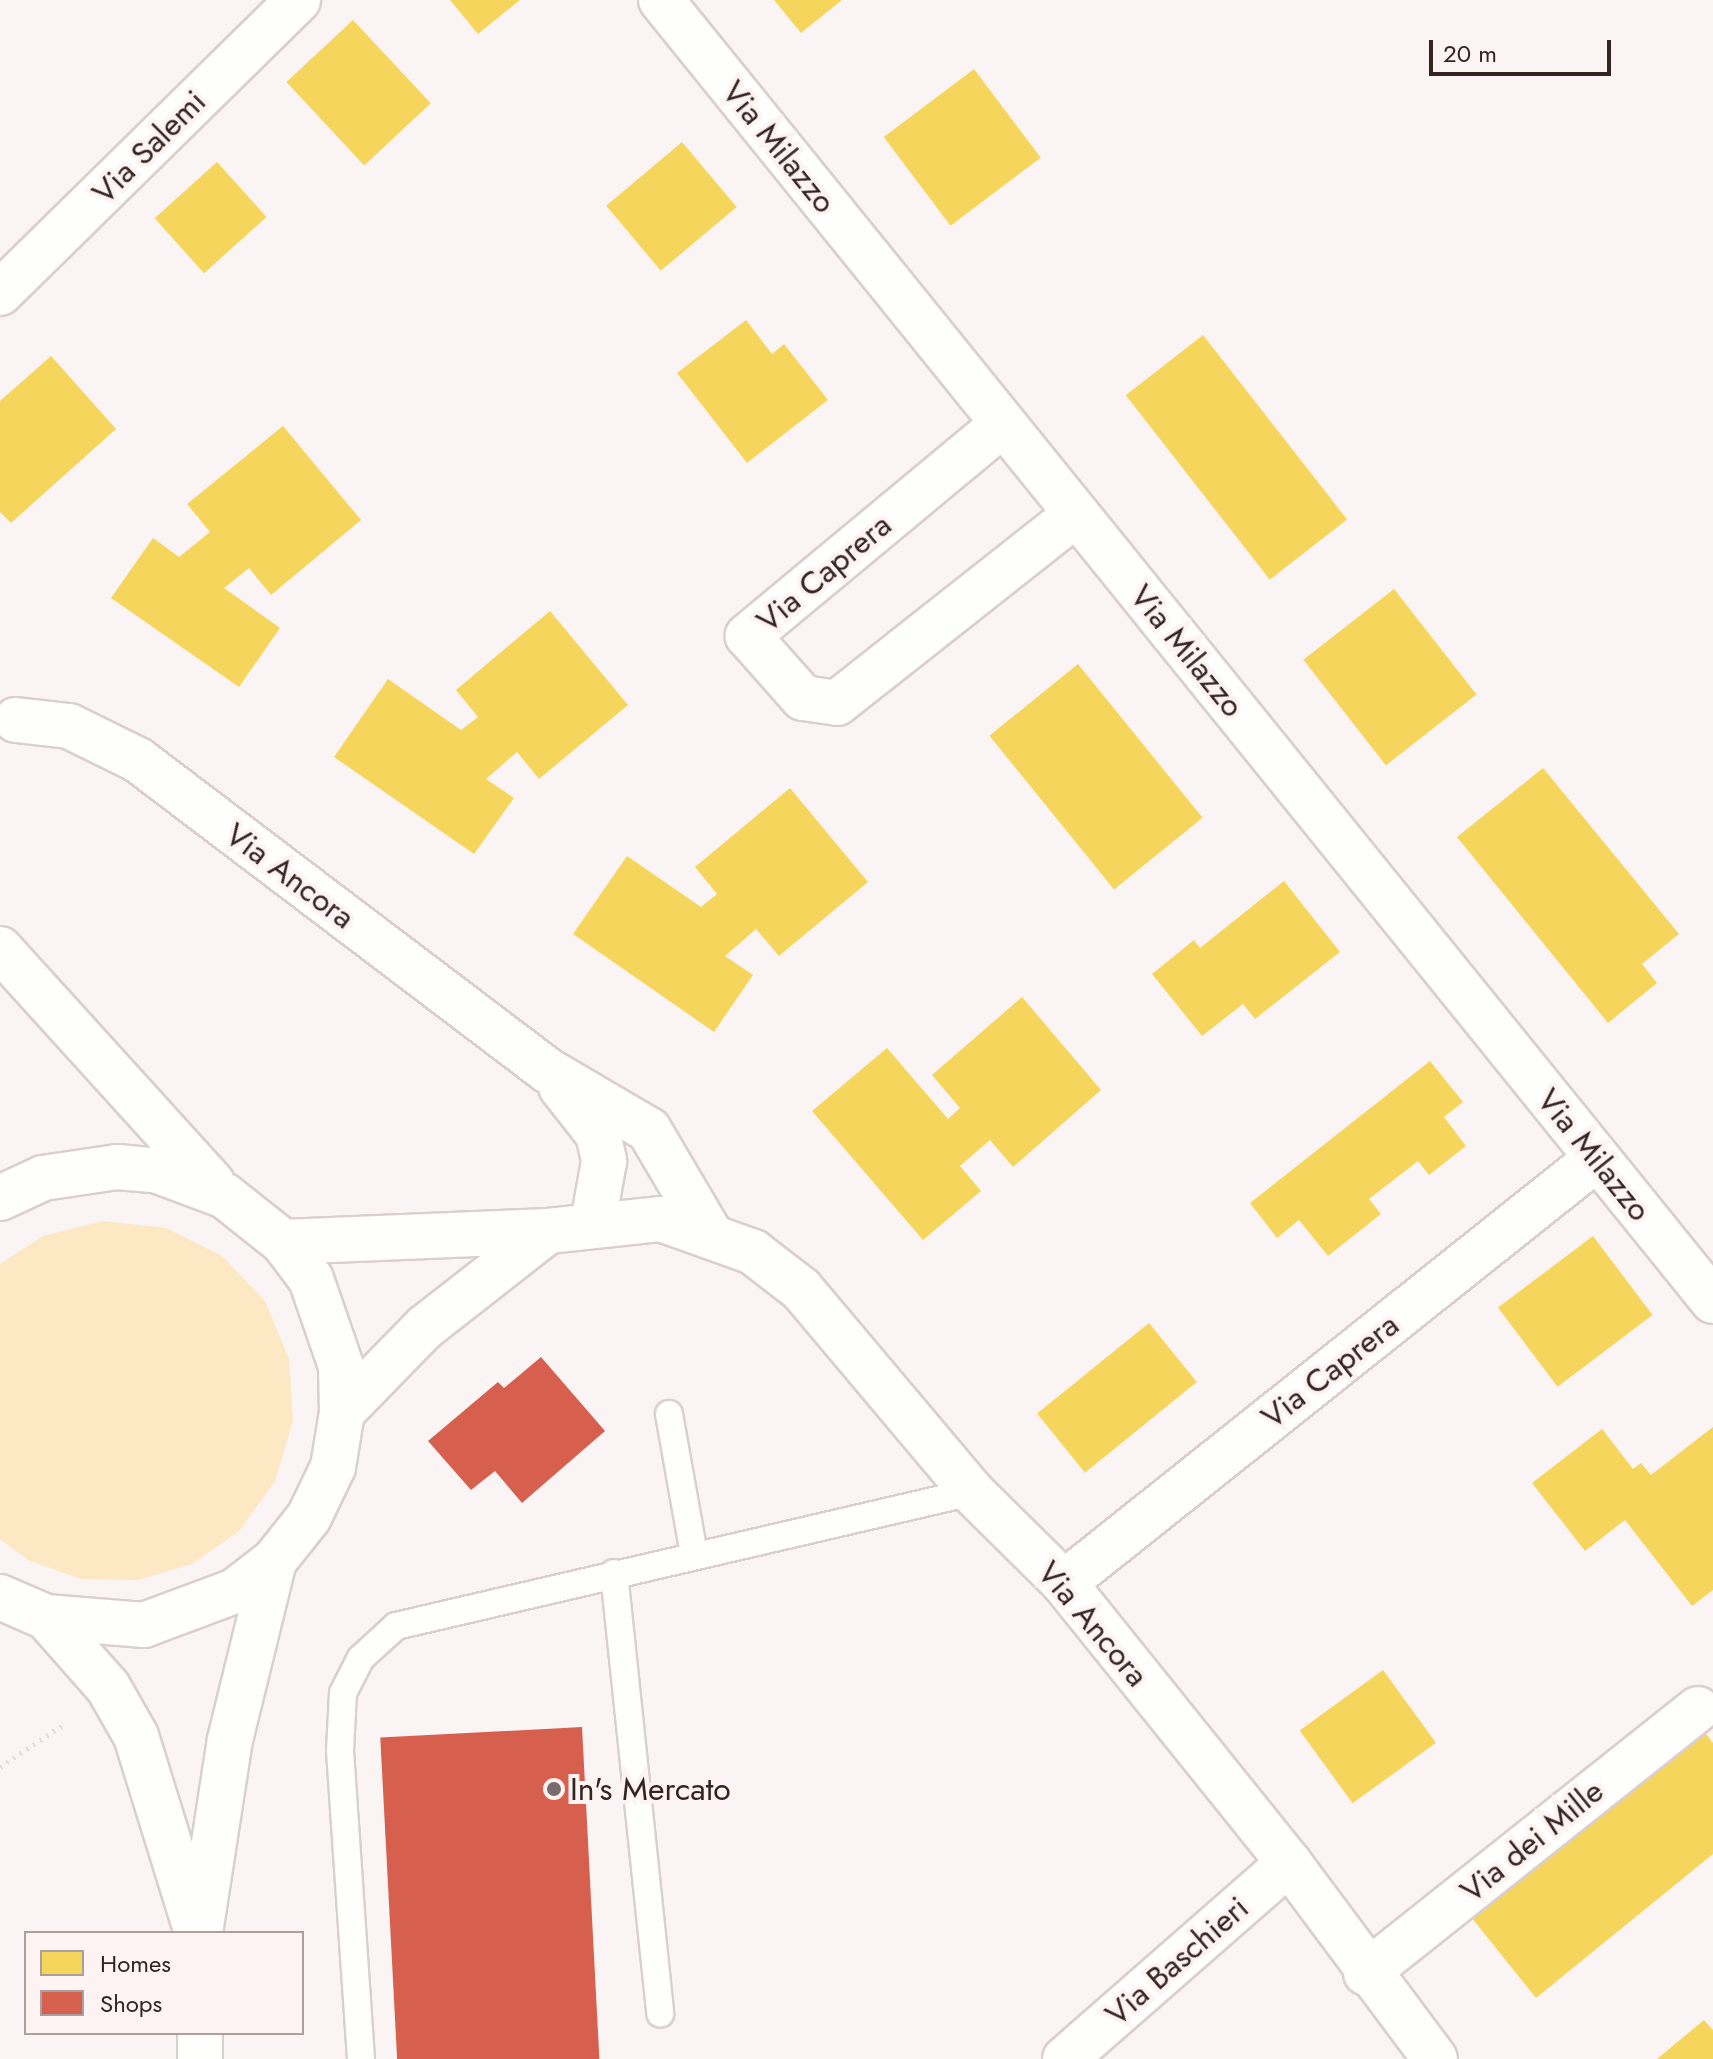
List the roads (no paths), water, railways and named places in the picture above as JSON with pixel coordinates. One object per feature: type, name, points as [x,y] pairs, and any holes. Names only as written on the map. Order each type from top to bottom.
[{"type":"street","name":"Via Salemi","points":[[0,293],[298,0]]},
{"type":"street","name":"Via Milazzo","points":[[661,0],[1713,1301]]},
{"type":"street","name":"Via Caprera","points":[[1003,424],[748,636],[803,698],[837,703],[1076,514]]},
{"type":"street","name":"Via Ancora","points":[[16,720],[69,726],[138,760],[547,1070],[649,1130],[709,1232]]},
{"type":"street","points":[[0,949],[150,1123],[225,1196],[283,1242],[330,1321],[342,1412],[333,1467],[309,1517],[274,1561],[203,1608],[144,1625],[46,1617],[0,1597]]},
{"type":"street","name":"Via Ancora","points":[[547,1070],[598,1134],[604,1161],[593,1223]]},
{"type":"street","name":"Via Caprera","points":[[1064,1583],[1596,1159]]},
{"type":"street","points":[[0,1198],[43,1178],[117,1167],[167,1174],[225,1196]]},
{"type":"street","name":"Via Ancora","points":[[283,1242],[548,1231],[593,1223],[661,1219],[709,1232],[753,1252],[801,1289],[972,1492],[1064,1583],[1289,1863],[1366,1973],[1435,2059]]},
{"type":"street","name":"Via Ancora","points":[[342,1412],[425,1327],[548,1231]]},
{"type":"street","points":[[198,1931],[230,1740],[274,1561]]},
{"type":"street","points":[[46,1617],[108,1687],[136,1736],[197,1931]]},
{"type":"street","name":"Via dei Mille","points":[[1366,1973],[1698,1709]]},
{"type":"street","name":"Via Baschieri","points":[[1065,2059],[1289,1863]]},
{"type":"street","points":[[200,2035],[200,2059]]},
{"type":"lane","points":[[669,1414],[694,1555]]},
{"type":"lane","points":[[361,2059],[340,1750],[343,1693],[361,1658],[396,1626],[972,1492]]},
{"type":"lane","points":[[614,1573],[660,2014]]},
{"type":"place","name":"In's Mercato","points":[[554,1789]]}]
